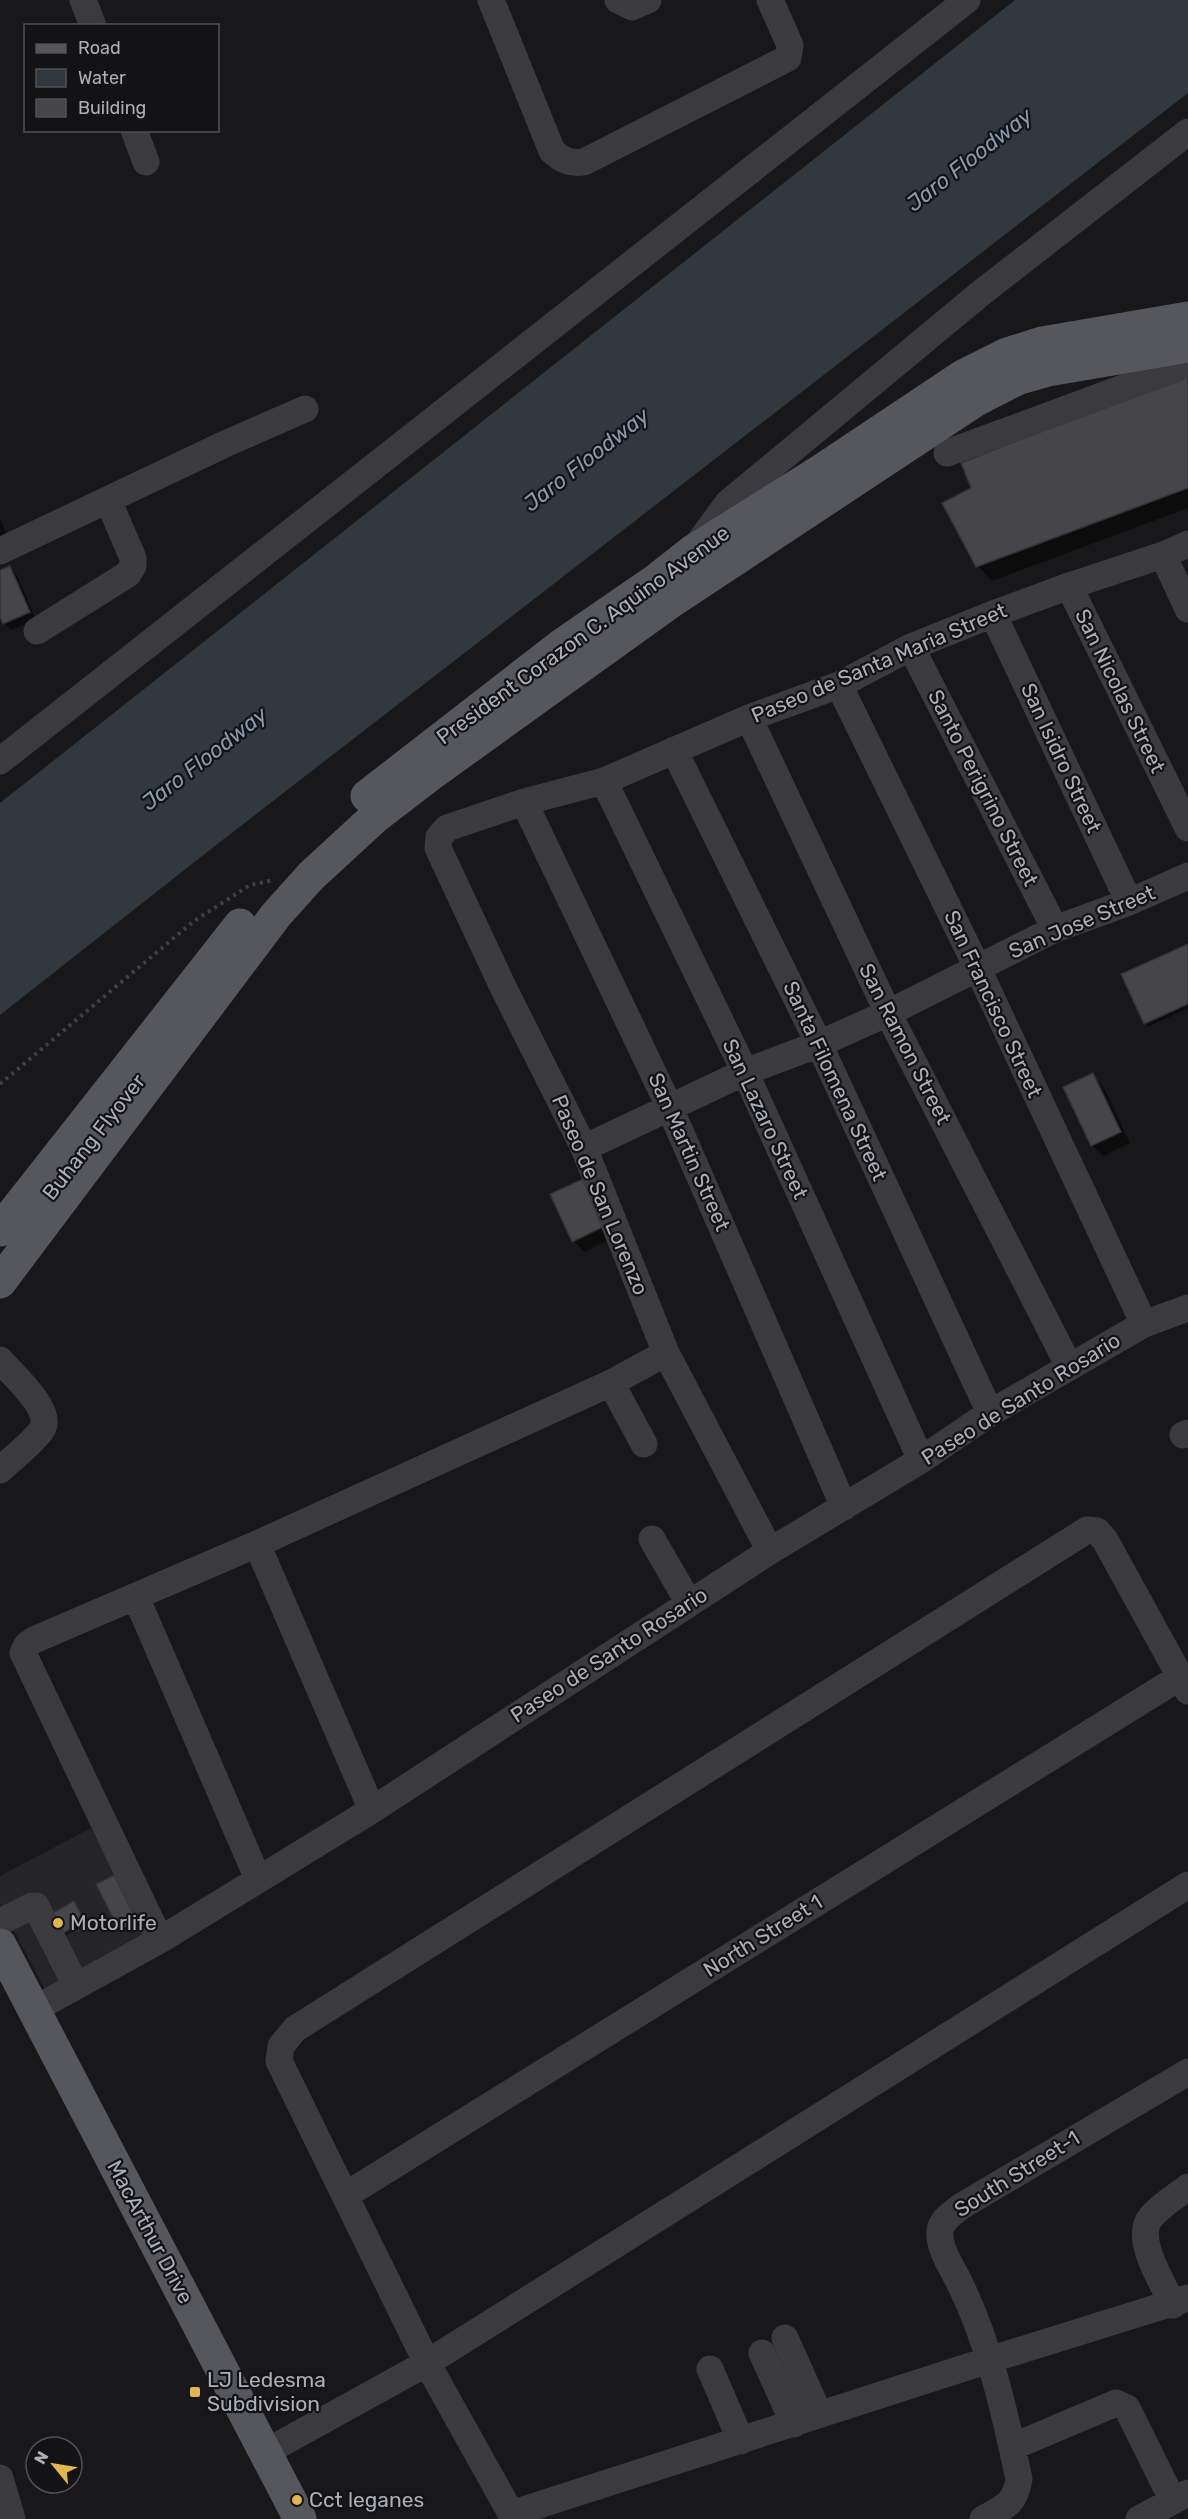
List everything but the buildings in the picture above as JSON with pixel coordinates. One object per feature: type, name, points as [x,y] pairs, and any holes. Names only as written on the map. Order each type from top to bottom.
[{"type":"main road","name":"President Corazon C. Aquino Avenue","points":[[0,1282],[212,980],[279,879],[359,802],[590,624],[662,592],[830,482],[893,439],[963,376],[1007,354],[1042,343],[1188,318]]},
{"type":"main road","name":"President Corazon C. Aquino Avenue","points":[[893,439],[1017,379],[1048,370],[1188,346]]},
{"type":"main road","name":"President Corazon C. Aquino Avenue","points":[[0,1230],[212,980],[302,886],[374,818],[606,647],[662,592],[693,551],[830,482]]},
{"type":"main road","name":"President Corazon C. Aquino Avenue","points":[[184,1016],[212,980]]},
{"type":"main road","name":"Buhang Flyover","points":[[0,1255],[105,1123],[184,1016]]},
{"type":"main road","name":"MacArthur Drive","points":[[0,1945],[300,2519]]},
{"type":"street","points":[[82,0],[92,24]]},
{"type":"street","points":[[491,0],[552,152],[562,160],[574,164],[584,162],[788,58],[790,45],[770,0]]},
{"type":"street","points":[[618,0],[632,7],[648,0]]},
{"type":"street","points":[[0,761],[967,0]]},
{"type":"street","points":[[135,132],[146,162]]},
{"type":"street","points":[[693,551],[728,502],[981,293],[1188,132]]},
{"type":"street","points":[[946,453],[1188,364]]},
{"type":"street","points":[[0,551],[225,444],[305,409]]},
{"type":"street","points":[[38,631],[128,574],[133,566],[133,558],[108,500]]},
{"type":"street","name":"Paseo de Santa Maria Street","points":[[439,837],[447,828],[524,802],[604,781],[749,718],[839,685],[912,647],[993,614],[1163,555],[1188,544]]},
{"type":"street","points":[[1163,555],[1188,609]]},
{"type":"street","name":"San Nicolas Street","points":[[1069,586],[1188,828]]},
{"type":"street","name":"San Isidro Street","points":[[993,614],[1130,902]]},
{"type":"street","name":"Santo Perigrino Street","points":[[912,647],[1055,929]]},
{"type":"street","name":"San Francisco Street","points":[[839,685],[978,969],[1144,1324]]},
{"type":"street","name":"San Ramon Street","points":[[749,718],[888,1013],[1069,1366]]},
{"type":"street","name":"Santa Filomena Street","points":[[674,750],[819,1044],[990,1413]]},
{"type":"street","name":"San Lazaro Street","points":[[604,781],[745,1072],[921,1460]]},
{"type":"street","name":"San Martin Street","points":[[524,802],[669,1106],[844,1507]]},
{"type":"street","name":"Paseo de San Lorenzo","points":[[439,837],[438,848],[584,1148],[666,1353],[770,1551]]},
{"type":"street","name":"San Jose Street","points":[[584,1148],[745,1072],[819,1044],[888,1013],[1055,929],[1130,902],[1188,876]]},
{"type":"street","points":[[0,1204],[38,1184]]},
{"type":"street","name":"Paseo de Santo Rosario","points":[[33,2010],[160,1940],[372,1810],[689,1603],[921,1460],[990,1413],[1144,1324],[1188,1308]]},
{"type":"street","points":[[160,1940],[23,1653],[27,1645],[257,1544],[610,1383],[666,1353]]},
{"type":"street","points":[[0,1360],[41,1406],[45,1417],[42,1430],[0,1470]]},
{"type":"street","points":[[610,1383],[644,1444]]},
{"type":"street","points":[[1184,1684],[1105,1540],[1097,1531],[1087,1530],[295,2029],[281,2046],[279,2061],[427,2362],[513,2517],[819,2414],[1180,2302],[1145,2244],[1144,2230],[1150,2218],[1188,2187]]},
{"type":"street","points":[[651,1539],[689,1603]]},
{"type":"street","points":[[257,1544],[372,1810]]},
{"type":"street","points":[[136,1597],[258,1879]]},
{"type":"street","name":"North Street 1","points":[[346,2195],[1184,1684]]},
{"type":"street","points":[[266,2452],[427,2362],[1188,1885]]},
{"type":"street","points":[[0,1922],[36,1906],[76,1986]]},
{"type":"street","name":"South Street-1","points":[[989,2360],[967,2298],[941,2240],[940,2228],[943,2222],[960,2207],[1021,2169],[1188,2072]]},
{"type":"street","points":[[785,2338],[819,2414]]},
{"type":"street","points":[[762,2353],[794,2424]]},
{"type":"street","points":[[983,2519],[1004,2507],[1017,2494],[1019,2479],[989,2360]]},
{"type":"street","points":[[710,2369],[741,2441]]},
{"type":"street","points":[[1012,2446],[1103,2407],[1116,2403],[1122,2405],[1127,2408],[1180,2497],[1139,2519]]},
{"type":"street","points":[[0,2478],[12,2519]]},
{"type":"path","points":[[0,1084],[208,910],[250,885],[279,879]]},
{"type":"shaded area","points":[[91,1828],[147,1934],[45,1989],[0,1904],[0,1876]]},
{"type":"water","name":"Jaro Floodway","points":[[1015,0],[1188,0],[1188,93],[0,1015],[0,803]]},
{"type":"place","name":"Motorlife","points":[[58,1923]]},
{"type":"place","name":"LJ Ledesma Subdivision","points":[[195,2392]]},
{"type":"place","name":"Cct leganes","points":[[297,2500]]}]
